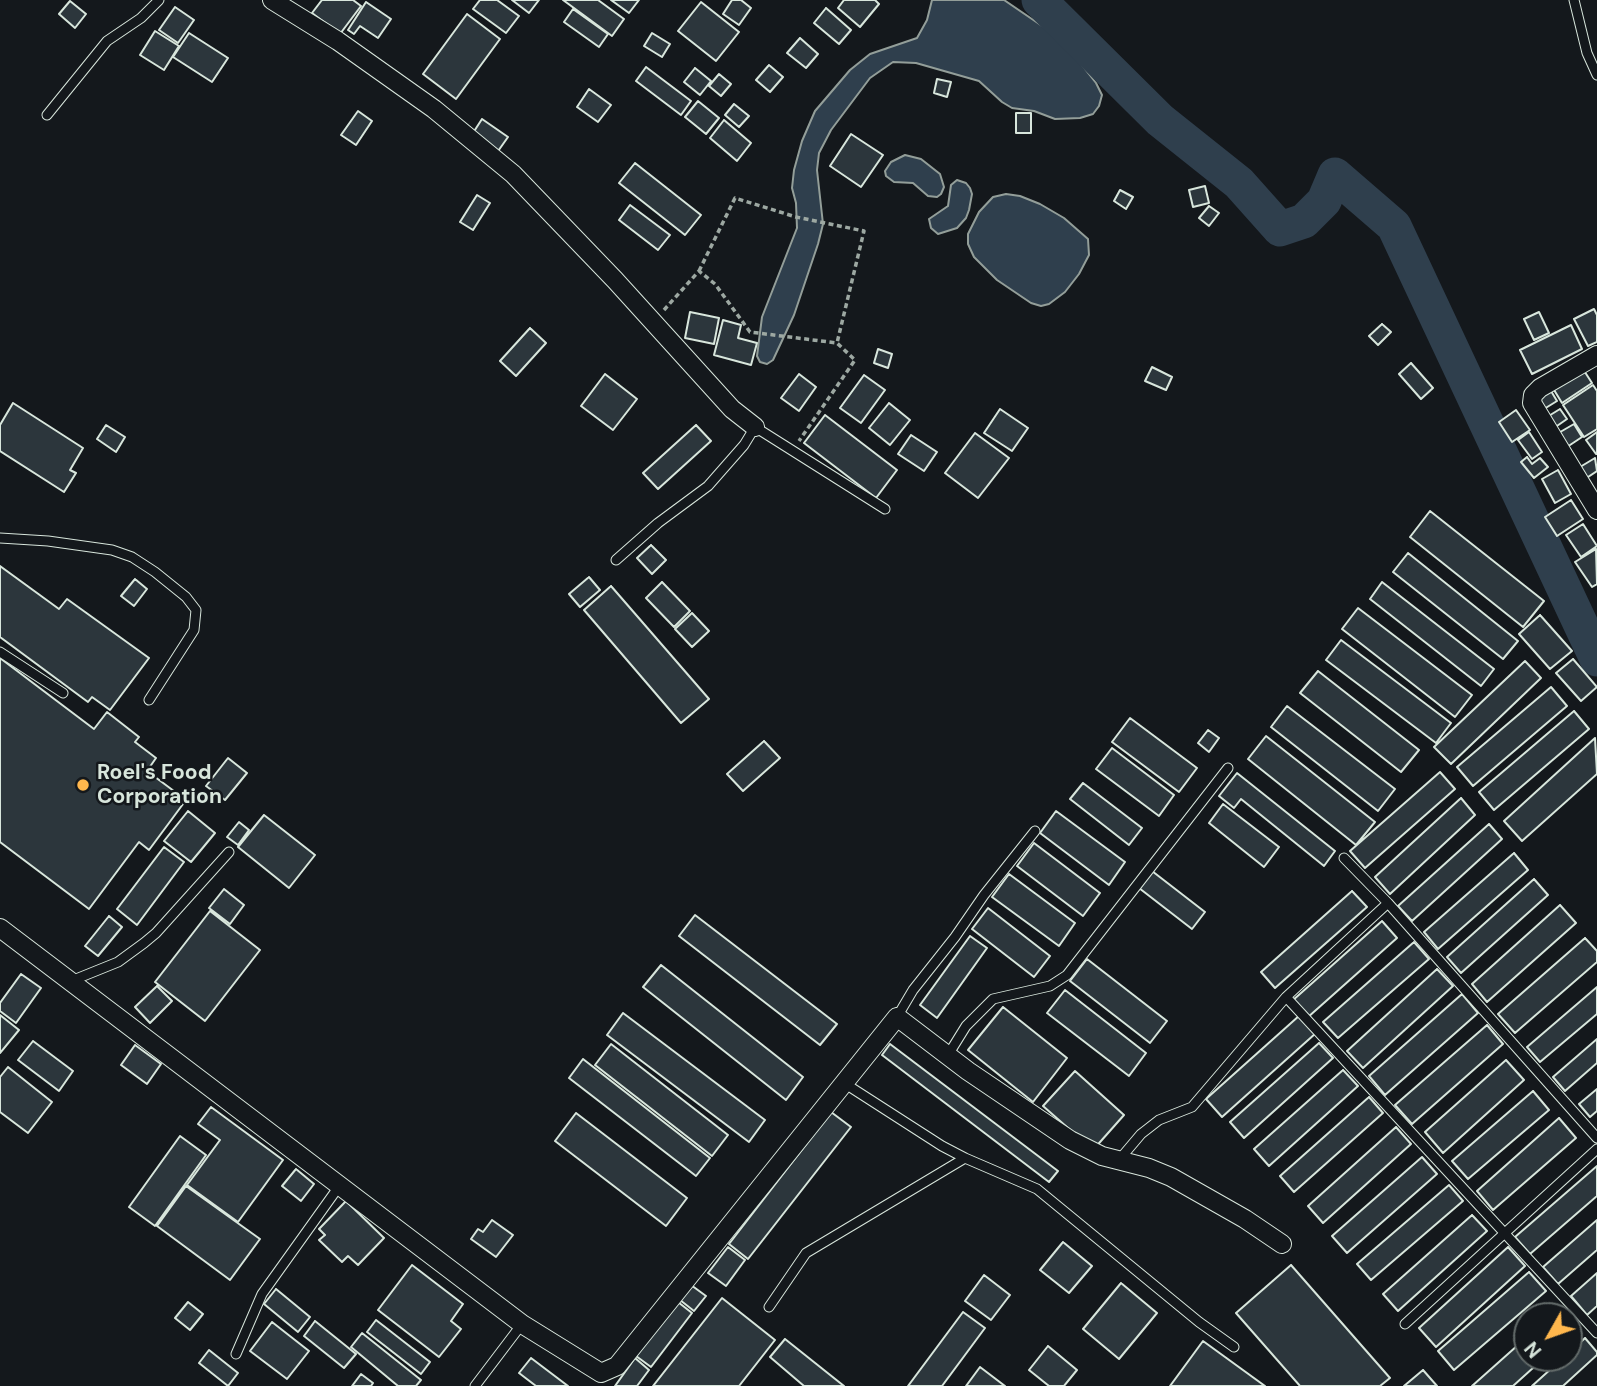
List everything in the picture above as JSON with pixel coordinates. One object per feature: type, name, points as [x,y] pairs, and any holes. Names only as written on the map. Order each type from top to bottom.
[{"type":"street","points":[[272,0],[338,41],[434,109],[513,174],[654,322],[732,409],[755,427]]},
{"type":"street","points":[[1596,357],[1539,388],[1533,395],[1532,403],[1597,510]]},
{"type":"street","points":[[0,928],[522,1324],[601,1373],[617,1366],[897,1017],[1012,1102],[1070,1140],[1086,1149],[1171,1177],[1245,1219],[1282,1244]]},
{"type":"lane","points":[[47,115],[107,41],[141,18],[159,0]]},
{"type":"lane","points":[[1574,0],[1587,53],[1597,75]]},
{"type":"lane","points":[[616,560],[658,523],[708,486],[744,445],[755,427],[885,509]]},
{"type":"lane","points":[[0,538],[48,541],[112,550],[155,572],[186,597],[196,610],[194,631],[149,700]]},
{"type":"lane","points":[[0,652],[64,693]]},
{"type":"lane","points":[[948,1055],[966,1026],[993,999],[1050,986],[1067,975],[1228,768]]},
{"type":"lane","points":[[897,1017],[913,990],[1035,831]]},
{"type":"lane","points":[[69,982],[118,962],[144,943],[229,852]]},
{"type":"lane","points":[[1344,858],[1388,903],[1597,1138]]},
{"type":"lane","points":[[1119,1160],[1141,1134],[1159,1120],[1192,1107],[1286,997],[1388,903]]},
{"type":"lane","points":[[1286,997],[1597,1333]]},
{"type":"lane","points":[[844,1083],[965,1158],[1037,1189],[1199,1322],[1234,1347]]},
{"type":"lane","points":[[1405,1324],[1597,1149]]},
{"type":"lane","points":[[769,1307],[806,1253],[965,1158]]},
{"type":"lane","points":[[236,1354],[262,1294],[340,1185]]},
{"type":"lane","points":[[475,1386],[522,1324]]},
{"type":"path","points":[[654,322],[699,271],[735,198],[796,217],[864,231],[838,343]]},
{"type":"path","points":[[699,271],[715,284],[750,331],[838,343],[855,360],[792,452]]},
{"type":"water","points":[[932,0],[1004,0],[1051,32],[1074,55],[1102,95],[1099,106],[1093,114],[1080,118],[1055,119],[1034,111],[1012,108],[979,81],[916,63],[893,62],[870,78],[831,130],[819,153],[817,170],[823,224],[818,244],[794,315],[773,360],[767,364],[760,362],[757,356],[762,317],[797,228],[796,203],[792,188],[794,170],[802,141],[815,111],[850,70],[870,54],[917,38],[927,20]]},
{"type":"water","points":[[905,155],[921,159],[940,174],[944,187],[941,194],[937,197],[928,196],[913,183],[894,182],[886,176],[885,171],[891,162]]},
{"type":"water","points":[[957,180],[966,183],[970,188],[972,194],[969,210],[957,228],[938,234],[931,228],[929,219],[948,206],[951,185]]},
{"type":"water","points":[[1006,194],[1040,204],[1064,218],[1088,239],[1089,255],[1079,274],[1065,292],[1049,304],[1041,306],[1031,303],[997,280],[974,257],[968,244],[968,234],[979,212],[993,197]]},
{"type":"building","points":[[322,0],[353,0],[361,6],[340,34],[312,13]]},
{"type":"building","points":[[480,0],[497,0],[519,16],[506,33],[473,9]]},
{"type":"building","points":[[512,0],[539,0],[529,13]]},
{"type":"building","points":[[563,0],[598,0],[624,19],[612,36]]},
{"type":"building","points":[[611,0],[639,0],[629,13]]},
{"type":"building","points":[[732,0],[741,0],[751,8],[739,25],[723,14]]},
{"type":"building","points":[[844,0],[875,0],[879,4],[860,27],[838,8]]},
{"type":"building","points":[[70,1],[86,14],[75,28],[59,14]]},
{"type":"building","points":[[366,2],[391,19],[378,38],[360,26],[354,34],[348,30]]},
{"type":"building","points":[[701,2],[739,32],[716,61],[678,31]]},
{"type":"building","points":[[175,7],[194,20],[178,43],[159,30]]},
{"type":"building","points":[[826,8],[851,30],[839,44],[814,23]]},
{"type":"building","points":[[573,9],[608,34],[599,47],[564,22]]},
{"type":"building","points":[[467,14],[500,39],[456,99],[423,74]]},
{"type":"building","points":[[155,31],[179,46],[164,70],[140,55]]},
{"type":"building","points":[[189,33],[228,58],[212,82],[173,57]]},
{"type":"building","points":[[652,33],[670,44],[662,57],[644,46]]},
{"type":"building","points":[[800,38],[818,54],[806,68],[787,53]]},
{"type":"building","points":[[769,65],[783,77],[770,92],[756,80]]},
{"type":"building","points":[[646,67],[691,101],[681,115],[636,81]]},
{"type":"building","points":[[695,68],[711,81],[700,95],[684,82]]},
{"type":"building","points":[[719,74],[731,84],[721,96],[709,86]]},
{"type":"building","points":[[937,79],[951,82],[947,97],[934,93]]},
{"type":"building","points":[[589,89],[611,105],[598,122],[577,107]]},
{"type":"building","points":[[698,101],[719,118],[706,134],[685,117]]},
{"type":"building","points":[[734,104],[749,116],[739,127],[725,115]]},
{"type":"building","points":[[358,111],[372,121],[356,145],[341,135]]},
{"type":"building","points":[[1016,113],[1031,113],[1031,133],[1016,133]]},
{"type":"building","points":[[482,119],[508,137],[496,154],[471,136]]},
{"type":"building","points":[[724,120],[751,143],[737,161],[710,138]]},
{"type":"building","points":[[851,134],[883,155],[861,187],[830,166]]},
{"type":"building","points":[[635,163],[701,215],[685,235],[619,183]]},
{"type":"building","points":[[1205,186],[1209,203],[1193,207],[1189,190]]},
{"type":"building","points":[[1120,190],[1133,197],[1126,209],[1114,201]]},
{"type":"building","points":[[477,195],[490,203],[473,230],[460,222]]},
{"type":"building","points":[[630,205],[670,235],[658,250],[619,220]]},
{"type":"building","points":[[1209,206],[1219,213],[1209,226],[1199,218]]},
{"type":"building","points":[[1594,309],[1597,315],[1597,342],[1588,346],[1574,319]]},
{"type":"building","points":[[690,312],[719,318],[714,344],[685,338]]},
{"type":"building","points":[[1539,312],[1549,333],[1534,340],[1524,319]]},
{"type":"building","points":[[723,320],[741,325],[738,338],[757,343],[751,365],[714,355]]},
{"type":"building","points":[[1382,324],[1391,332],[1378,345],[1369,336]]},
{"type":"building","points":[[1571,325],[1582,349],[1532,374],[1520,350]]},
{"type":"building","points":[[530,328],[546,343],[516,376],[500,361]]},
{"type":"building","points":[[878,349],[892,354],[888,368],[874,363]]},
{"type":"building","points":[[1411,363],[1433,388],[1421,399],[1399,374]]},
{"type":"building","points":[[1581,366],[1592,383],[1562,403],[1551,385]]},
{"type":"building","points":[[1152,367],[1172,377],[1166,390],[1145,381]]},
{"type":"building","points":[[605,374],[637,399],[613,430],[581,406]]},
{"type":"building","points":[[799,374],[816,387],[799,411],[781,398]]},
{"type":"building","points":[[864,375],[885,390],[861,423],[840,408]]},
{"type":"building","points":[[1593,385],[1597,391],[1597,429],[1584,437],[1563,405]]},
{"type":"building","points":[[1551,391],[1557,401],[1544,409],[1538,399]]},
{"type":"building","points":[[13,403],[83,448],[70,470],[76,473],[64,492],[0,451],[0,425]]},
{"type":"building","points":[[889,403],[910,420],[890,445],[869,428]]},
{"type":"building","points":[[1000,409],[1028,428],[1012,451],[984,433]]},
{"type":"building","points":[[1560,409],[1567,419],[1554,428],[1547,417]]},
{"type":"building","points":[[1516,410],[1530,430],[1512,442],[1499,422]]},
{"type":"building","points":[[825,415],[897,470],[876,498],[804,443]]},
{"type":"building","points":[[1574,424],[1582,437],[1564,449],[1555,435]]},
{"type":"building","points":[[106,425],[125,437],[116,452],[97,439]]},
{"type":"building","points":[[696,425],[711,441],[658,489],[643,473]]},
{"type":"building","points":[[1529,432],[1542,452],[1532,459],[1518,440]]},
{"type":"building","points":[[1597,432],[1597,454],[1596,454],[1586,440]]},
{"type":"building","points":[[975,433],[1009,458],[978,498],[945,473]]},
{"type":"building","points":[[911,435],[937,452],[924,471],[898,454]]},
{"type":"building","points":[[1527,457],[1532,464],[1540,458],[1548,467],[1534,478],[1521,462]]},
{"type":"building","points":[[1595,458],[1597,471],[1582,481],[1575,470]]},
{"type":"building","points":[[1558,470],[1571,494],[1555,503],[1542,479]]},
{"type":"building","points":[[1571,500],[1583,519],[1557,536],[1545,517]]},
{"type":"building","points":[[1430,511],[1544,601],[1523,627],[1410,537]]},
{"type":"building","points":[[1583,524],[1597,546],[1581,557],[1566,535]]},
{"type":"building","points":[[651,545],[666,560],[652,574],[637,558]]},
{"type":"building","points":[[1596,549],[1597,584],[1592,587],[1575,562]]},
{"type":"building","points":[[1408,553],[1518,641],[1503,659],[1393,572]]},
{"type":"building","points":[[0,566],[59,609],[67,599],[149,658],[110,710],[92,697],[88,702],[0,637]]},
{"type":"building","points":[[589,577],[600,590],[580,607],[569,594]]},
{"type":"building","points":[[135,579],[147,589],[134,606],[121,596]]},
{"type":"building","points":[[662,582],[690,611],[674,627],[646,598]]},
{"type":"building","points":[[1382,582],[1494,669],[1481,686],[1370,599]]},
{"type":"building","points":[[611,586],[709,699],[681,723],[584,610]]},
{"type":"building","points":[[1358,608],[1472,695],[1455,717],[1342,629]]},
{"type":"building","points":[[692,613],[709,631],[692,647],[675,629]]},
{"type":"building","points":[[1540,615],[1572,651],[1550,669],[1519,634]]},
{"type":"building","points":[[1341,640],[1451,723],[1436,743],[1326,660]]},
{"type":"building","name":"Roel's Food Corporation","points":[[0,658],[94,729],[107,712],[139,737],[135,742],[156,758],[147,771],[186,800],[149,850],[139,842],[89,909],[0,842]]},
{"type":"building","points":[[1573,659],[1597,687],[1581,701],[1556,673]]},
{"type":"building","points":[[1525,661],[1541,678],[1451,764],[1434,747]]},
{"type":"building","points":[[1318,671],[1419,750],[1401,772],[1300,693]]},
{"type":"building","points":[[1551,687],[1567,706],[1473,786],[1457,767]]},
{"type":"building","points":[[1287,706],[1395,789],[1378,811],[1271,727]]},
{"type":"building","points":[[1574,711],[1589,729],[1494,810],[1479,792]]},
{"type":"building","points":[[1130,718],[1197,768],[1179,792],[1112,742]]},
{"type":"building","points":[[1208,730],[1219,738],[1209,752],[1198,743]]},
{"type":"building","points":[[1266,736],[1375,822],[1356,845],[1248,759]]},
{"type":"building","points":[[1595,738],[1597,774],[1522,841],[1504,821]]},
{"type":"building","points":[[764,741],[780,758],[743,791],[727,774]]},
{"type":"building","points":[[1112,748],[1174,795],[1159,816],[1096,769]]},
{"type":"building","points":[[228,758],[247,773],[225,800],[206,786]]},
{"type":"building","points":[[1440,772],[1455,789],[1365,868],[1350,851]]},
{"type":"building","points":[[1237,773],[1335,851],[1324,866],[1241,799],[1234,808],[1219,796]]},
{"type":"building","points":[[1083,783],[1142,828],[1129,845],[1070,799]]},
{"type":"building","points":[[1461,798],[1475,815],[1390,894],[1375,877]]},
{"type":"building","points":[[1223,804],[1279,847],[1264,867],[1209,823]]},
{"type":"building","points":[[188,811],[215,833],[191,862],[164,841]]},
{"type":"building","points":[[1056,811],[1125,862],[1109,885],[1040,833]]},
{"type":"building","points":[[264,815],[315,855],[289,888],[238,847]]},
{"type":"building","points":[[239,822],[249,830],[238,845],[227,837]]},
{"type":"building","points":[[1489,824],[1502,839],[1412,921],[1398,906]]},
{"type":"building","points":[[1034,843],[1100,893],[1083,916],[1017,866]]},
{"type":"building","points":[[164,847],[184,862],[137,925],[117,909]]},
{"type":"building","points":[[1514,853],[1528,870],[1438,949],[1424,932]]},
{"type":"building","points":[[1152,871],[1205,912],[1192,929],[1139,888]]},
{"type":"building","points":[[1009,874],[1075,923],[1059,946],[992,897]]},
{"type":"building","points":[[1534,879],[1548,895],[1461,973],[1447,957]]},
{"type":"building","points":[[224,889],[244,905],[230,924],[209,908]]},
{"type":"building","points":[[1352,891],[1367,907],[1275,988],[1261,972]]},
{"type":"building","points":[[1560,905],[1576,923],[1487,1002],[1472,984]]},
{"type":"building","points":[[988,908],[1050,956],[1034,977],[972,929]]},
{"type":"building","points":[[210,911],[260,950],[205,1021],[155,982]]},
{"type":"building","points":[[695,915],[837,1024],[820,1045],[679,936]]},
{"type":"building","points":[[109,916],[122,927],[98,956],[85,946]]},
{"type":"building","points":[[1382,921],[1397,938],[1307,1018],[1292,1001]]},
{"type":"building","points":[[970,936],[987,948],[937,1018],[920,1005]]},
{"type":"building","points":[[1585,938],[1597,951],[1597,962],[1515,1033],[1498,1014]]},
{"type":"building","points":[[1414,942],[1429,959],[1338,1038],[1323,1022]]},
{"type":"building","points":[[1087,959],[1167,1021],[1150,1043],[1070,981]]},
{"type":"building","points":[[661,965],[803,1077],[786,1100],[643,987]]},
{"type":"building","points":[[1437,969],[1453,986],[1363,1068],[1347,1051]]},
{"type":"building","points":[[21,974],[41,988],[16,1023],[0,1011],[0,1003]]},
{"type":"building","points":[[157,986],[172,1001],[150,1023],[135,1007]]},
{"type":"building","points":[[1597,987],[1597,1014],[1540,1062],[1527,1047]]},
{"type":"building","points":[[1065,990],[1146,1053],[1129,1076],[1047,1013]]},
{"type":"building","points":[[1462,994],[1478,1013],[1385,1095],[1369,1076]]},
{"type":"building","points":[[1003,1007],[1067,1058],[1033,1102],[968,1050]]},
{"type":"building","points":[[623,1013],[765,1120],[749,1142],[607,1035]]},
{"type":"building","points":[[0,1015],[19,1030],[0,1053]]},
{"type":"building","points":[[1300,1015],[1316,1033],[1222,1117],[1206,1099]]},
{"type":"building","points":[[1487,1025],[1503,1044],[1412,1124],[1395,1105]]},
{"type":"building","points":[[1597,1039],[1597,1063],[1565,1091],[1553,1077]]},
{"type":"building","points":[[33,1041],[73,1071],[59,1091],[18,1060]]},
{"type":"building","points":[[1319,1043],[1333,1058],[1244,1138],[1230,1122]]},
{"type":"building","points":[[611,1044],[728,1135],[712,1156],[595,1065]]},
{"type":"building","points":[[890,1044],[1058,1171],[1049,1182],[882,1055]]},
{"type":"building","points":[[135,1045],[161,1064],[147,1084],[121,1065]]},
{"type":"building","points":[[583,1059],[710,1158],[696,1176],[569,1078]]},
{"type":"building","points":[[1506,1060],[1524,1080],[1443,1153],[1425,1132]]},
{"type":"building","points":[[8,1067],[52,1102],[28,1133],[0,1112],[0,1077]]},
{"type":"building","points":[[1343,1070],[1358,1086],[1269,1166],[1254,1149]]},
{"type":"building","points":[[1075,1071],[1124,1115],[1093,1150],[1043,1106]]},
{"type":"building","points":[[1597,1089],[1597,1111],[1590,1117],[1579,1104]]},
{"type":"building","points":[[1533,1091],[1549,1110],[1468,1179],[1452,1161]]},
{"type":"building","points":[[1369,1097],[1383,1113],[1294,1192],[1280,1176]]},
{"type":"building","points":[[211,1107],[283,1160],[238,1222],[187,1185],[220,1140],[198,1124]]},
{"type":"building","points":[[831,1112],[851,1127],[748,1259],[729,1244]]},
{"type":"building","points":[[576,1113],[687,1198],[666,1226],[555,1141]]},
{"type":"building","points":[[1559,1118],[1576,1138],[1493,1210],[1477,1191]]},
{"type":"building","points":[[1396,1127],[1411,1144],[1323,1223],[1308,1206]]},
{"type":"building","points":[[180,1136],[206,1155],[155,1226],[129,1207]]},
{"type":"building","points":[[1422,1157],[1437,1174],[1347,1253],[1332,1236]]},
{"type":"building","points":[[1597,1166],[1597,1196],[1530,1254],[1515,1237]]},
{"type":"building","points":[[296,1169],[314,1184],[301,1201],[282,1186]]},
{"type":"building","points":[[1449,1185],[1463,1201],[1371,1280],[1357,1264]]},
{"type":"building","points":[[186,1186],[260,1239],[230,1280],[157,1226]]},
{"type":"building","points":[[346,1201],[384,1238],[358,1265],[348,1256],[342,1262],[319,1240],[325,1235],[319,1229]]},
{"type":"building","points":[[1472,1215],[1487,1231],[1398,1311],[1383,1294]]},
{"type":"building","points":[[492,1220],[513,1235],[496,1257],[471,1239],[478,1229],[483,1232]]},
{"type":"building","points":[[1597,1220],[1597,1250],[1558,1284],[1543,1267]]},
{"type":"building","points":[[1063,1242],[1092,1266],[1069,1293],[1040,1270]]},
{"type":"building","points":[[728,1247],[745,1260],[726,1286],[708,1273]]},
{"type":"building","points":[[1508,1247],[1525,1266],[1436,1347],[1419,1328]]},
{"type":"building","points":[[412,1265],[463,1304],[451,1321],[461,1329],[439,1357],[378,1310]]},
{"type":"building","points":[[1291,1265],[1390,1378],[1380,1386],[1300,1386],[1236,1313]]},
{"type":"building","points":[[1529,1272],[1546,1291],[1533,1302],[1513,1302],[1513,1319],[1454,1370],[1438,1351]]},
{"type":"building","points":[[1597,1273],[1597,1306],[1587,1315],[1583,1310],[1583,1302],[1576,1302],[1571,1296]]},
{"type":"building","points":[[984,1275],[1010,1295],[991,1320],[965,1301]]},
{"type":"building","points":[[1121,1283],[1157,1313],[1119,1359],[1083,1329]]},
{"type":"building","points":[[691,1285],[706,1296],[694,1311],[680,1300]]},
{"type":"building","points":[[276,1289],[310,1317],[298,1332],[264,1304]]},
{"type":"building","points":[[722,1298],[775,1340],[739,1386],[653,1386]]},
{"type":"building","points":[[188,1302],[203,1314],[190,1330],[175,1318]]},
{"type":"building","points":[[678,1302],[692,1313],[651,1367],[636,1356]]},
{"type":"building","points":[[963,1312],[985,1328],[942,1386],[908,1386]]},
{"type":"building","points":[[376,1320],[430,1362],[421,1374],[367,1332]]},
{"type":"building","points":[[315,1321],[356,1354],[344,1368],[304,1336]]},
{"type":"building","points":[[272,1322],[309,1351],[287,1379],[250,1351]]},
{"type":"building","points":[[362,1333],[421,1380],[416,1386],[398,1386],[351,1347]]},
{"type":"building","points":[[1585,1338],[1597,1355],[1583,1368]]},
{"type":"building","points":[[785,1339],[844,1386],[804,1386],[770,1357]]},
{"type":"building","points":[[1203,1341],[1265,1386],[1170,1386]]},
{"type":"building","points":[[1048,1346],[1077,1370],[1064,1386],[1049,1386],[1029,1370]]},
{"type":"building","points":[[1513,1349],[1513,1372],[1528,1372],[1513,1386],[1472,1386]]},
{"type":"building","points":[[209,1350],[238,1373],[228,1386],[199,1363]]},
{"type":"building","points":[[531,1358],[568,1386],[536,1386],[519,1373]]},
{"type":"building","points":[[635,1358],[649,1370],[637,1386],[615,1386]]},
{"type":"building","points":[[980,1367],[1005,1386],[966,1386]]},
{"type":"building","points":[[1423,1370],[1437,1386],[1404,1386]]},
{"type":"building","points":[[1548,1372],[1578,1372],[1563,1386],[1532,1386]]},
{"type":"building","points":[[361,1374],[373,1383],[371,1386],[352,1386]]},
{"type":"waterway","points":[[1039,0],[1160,120],[1239,183],[1280,229],[1304,221],[1324,201],[1335,175],[1394,226],[1597,659]]},
{"type":"place","name":"Roel's Food Corporation","points":[[83,785]]}]
